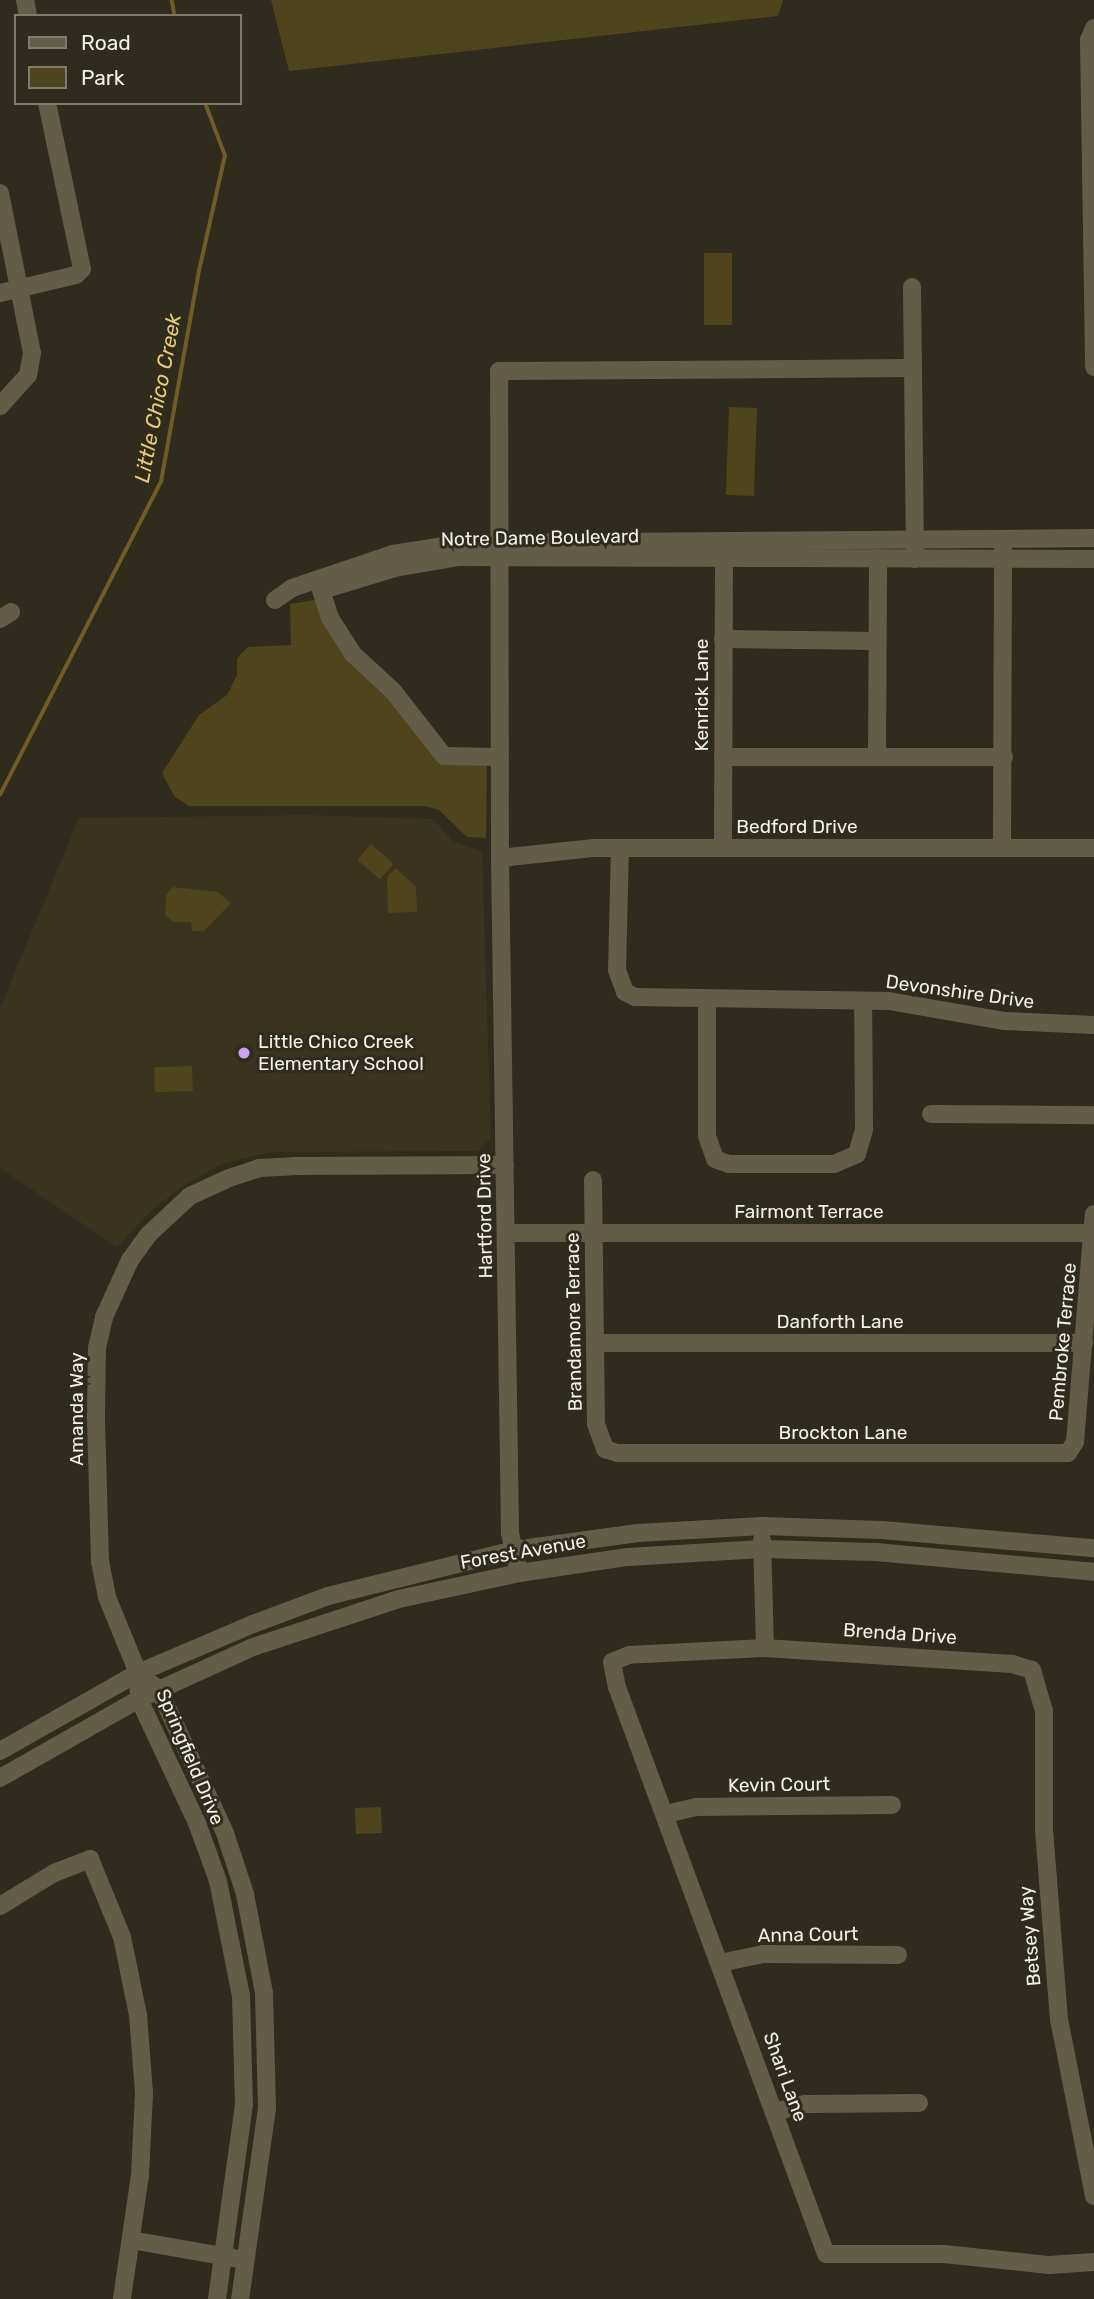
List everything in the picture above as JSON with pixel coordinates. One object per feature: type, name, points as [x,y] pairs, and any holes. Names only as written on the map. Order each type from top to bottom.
[{"type":"street","points":[[1094,28],[1089,40],[1094,367]]},
{"type":"street","points":[[0,293],[76,275],[82,269],[47,105]]},
{"type":"street","points":[[0,193],[32,353],[28,375],[0,406]]},
{"type":"street","points":[[912,287],[915,559]]},
{"type":"street","name":"Hartford Drive","points":[[519,1573],[514,1550],[506,1233],[500,858],[499,371],[913,368]]},
{"type":"street","name":"Notre Dame Boulevard","points":[[724,550],[915,540],[1094,538]]},
{"type":"street","points":[[1002,848],[1003,539]]},
{"type":"street","name":"Notre Dame Boulevard","points":[[500,757],[444,756],[393,691],[353,654],[330,618],[319,586],[432,561],[499,550],[724,550],[915,559],[1094,559]]},
{"type":"street","name":"Kenrick Lane","points":[[723,848],[724,550]]},
{"type":"street","points":[[877,757],[878,558]]},
{"type":"street","points":[[0,610],[11,612],[0,619]]},
{"type":"street","points":[[723,639],[877,641]]},
{"type":"street","points":[[723,757],[1004,757]]},
{"type":"street","points":[[620,848],[619,982],[635,997],[708,999]]},
{"type":"street","name":"Bedford Drive","points":[[500,858],[620,848],[1094,848]]},
{"type":"street","name":"Devonshire Drive","points":[[863,1001],[864,1129],[857,1154],[834,1164],[729,1164],[715,1159],[707,1136],[708,999],[863,1001],[1005,1021],[1094,1024]]},
{"type":"street","points":[[931,1114],[1094,1115]]},
{"type":"street","name":"Amanda Way","points":[[138,1672],[107,1597],[100,1562],[96,1416],[97,1348],[104,1317],[130,1260],[149,1234],[190,1196],[259,1168],[505,1165]]},
{"type":"street","name":"Brandamore Terrace","points":[[593,1180],[597,1438],[605,1449],[617,1453]]},
{"type":"street","points":[[1092,1233],[1094,1214]]},
{"type":"street","name":"Fairmont Terrace","points":[[506,1233],[1092,1233]]},
{"type":"street","name":"Pembroke Terrace","points":[[1068,1453],[1075,1442],[1092,1233]]},
{"type":"street","name":"Danforth Lane","points":[[596,1343],[1084,1343]]},
{"type":"street","name":"Brockton Lane","points":[[617,1453],[1068,1453]]},
{"type":"street","points":[[762,1526],[765,1648]]},
{"type":"street","name":"Forest Avenue","points":[[0,1751],[138,1672],[328,1596],[514,1550],[638,1533],[762,1526],[882,1530],[1094,1548]]},
{"type":"street","name":"Forest Avenue","points":[[0,1777],[139,1699],[253,1647],[337,1618],[519,1573],[628,1557],[762,1549],[876,1552],[1094,1572]]},
{"type":"street","name":"Brenda Drive","points":[[612,1662],[629,1655],[765,1648],[1012,1664],[1032,1670]]},
{"type":"street","name":"Shari Lane","points":[[612,1662],[617,1687],[826,2254],[944,2253],[1049,2265],[1094,2262]]},
{"type":"street","name":"Betsey Way","points":[[1032,1670],[1044,1711],[1044,1830],[1059,2020],[1094,2196]]},
{"type":"street","name":"Springfield Drive","points":[[138,1672],[159,1690],[225,1833],[245,1894],[262,1980],[268,2036],[267,2108],[240,2299]]},
{"type":"street","name":"Springfield Drive","points":[[138,1672],[139,1699],[197,1823],[218,1881],[236,1958],[246,2069],[238,2159],[217,2299]]},
{"type":"street","name":"Kevin Court","points":[[666,1814],[697,1807],[892,1805]]},
{"type":"street","points":[[0,1906],[54,1873],[90,1859],[122,1937],[138,2015],[144,2093],[131,2240],[122,2299]]},
{"type":"street","name":"Anna Court","points":[[720,1963],[763,1954],[898,1955]]},
{"type":"street","points":[[775,2112],[806,2104],[919,2103]]},
{"type":"street","points":[[131,2240],[245,2259]]},
{"type":"shaded area","name":"Little Chico Creek Elementary School","points":[[306,815],[433,819],[454,842],[482,851],[491,1138],[478,1151],[273,1152],[224,1163],[187,1183],[151,1211],[117,1247],[0,1168],[0,1008],[79,818]]},
{"type":"green space","points":[[271,0],[783,0],[778,16],[289,71]]},
{"type":"green space","points":[[704,253],[732,253],[732,325],[704,325]]},
{"type":"green space","points":[[729,407],[757,408],[754,496],[726,495]]},
{"type":"green space","points":[[315,600],[440,764],[487,764],[486,838],[467,837],[439,810],[425,806],[189,806],[174,796],[162,773],[199,715],[227,695],[237,675],[237,658],[248,647],[291,645],[290,604]]},
{"type":"green space","points":[[371,844],[394,864],[380,880],[357,860]]},
{"type":"green space","points":[[396,868],[416,887],[417,912],[388,913],[387,877]]},
{"type":"green space","points":[[173,887],[218,892],[231,903],[204,931],[192,931],[191,922],[173,922],[165,915],[166,895]]},
{"type":"green space","points":[[192,1066],[193,1091],[155,1092],[154,1067]]},
{"type":"green space","points":[[381,1807],[382,1833],[356,1834],[355,1808]]},
{"type":"waterway","name":"Little Chico Creek","points":[[172,0],[175,14]]},
{"type":"waterway","name":"Little Chico Creek","points":[[0,795],[161,482],[199,271],[225,156],[206,105]]},
{"type":"place","name":"Little Chico Creek Elementary School","points":[[244,1053]]}]
